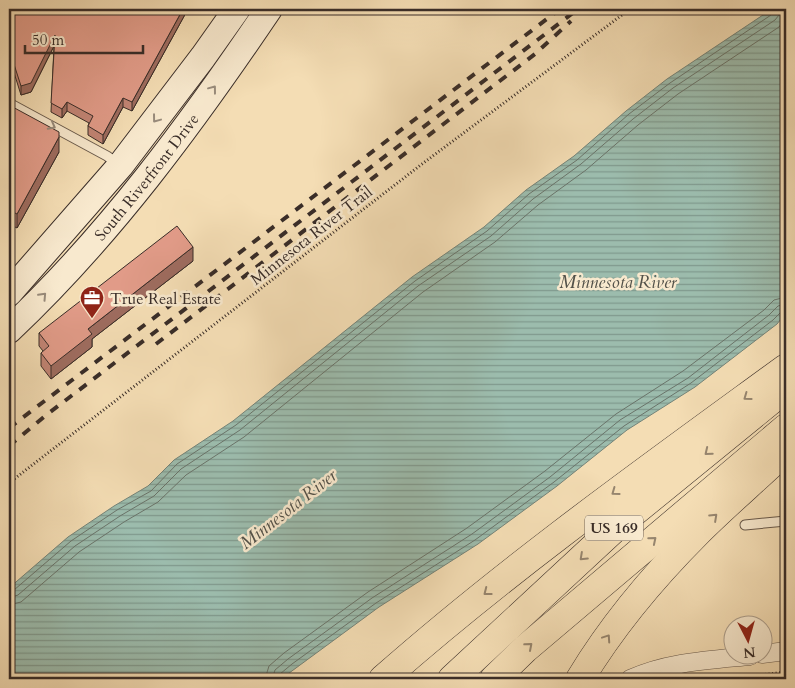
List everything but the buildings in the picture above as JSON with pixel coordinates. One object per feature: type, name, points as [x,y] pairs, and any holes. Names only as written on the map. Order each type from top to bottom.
[{"type":"highway","points":[[383,679],[439,630],[593,509],[786,368]]},
{"type":"highway","name":"US 169","points":[[452,679],[618,525],[786,388]]},
{"type":"highway","name":"US 169","points":[[494,679],[526,649],[786,428]]},
{"type":"highway","points":[[580,679],[608,635],[648,587],[696,534],[786,450]]},
{"type":"main road","name":"South Riverfront Drive","points":[[9,294],[120,166],[237,9]]},
{"type":"main road","name":"South Riverfront Drive","points":[[9,330],[33,308],[123,209],[226,72],[269,9]]},
{"type":"street","points":[[772,653],[786,651]]},
{"type":"street","points":[[630,679],[643,673],[672,665],[722,659]]},
{"type":"lane","points":[[9,103],[107,156],[120,166]]},
{"type":"lane","points":[[745,525],[786,521]]},
{"type":"path","name":"Minnesota River Trail","points":[[9,483],[422,164],[630,9]]},
{"type":"path","points":[[728,679],[786,672]]},
{"type":"water","name":"Minnesota River","points":[[772,9],[786,9],[786,313],[777,324],[695,387],[627,430],[557,486],[478,544],[379,607],[281,679],[9,679],[9,588],[68,537],[148,486],[174,460],[233,421],[412,277],[484,227],[526,190],[574,156],[667,79]]},
{"type":"railway","points":[[9,428],[560,9]]},
{"type":"railway","points":[[9,446],[45,416],[578,9]]},
{"type":"railway","points":[[156,344],[535,54],[571,21]]},
{"type":"place","name":"True Real Estate","points":[[92,319]]}]
